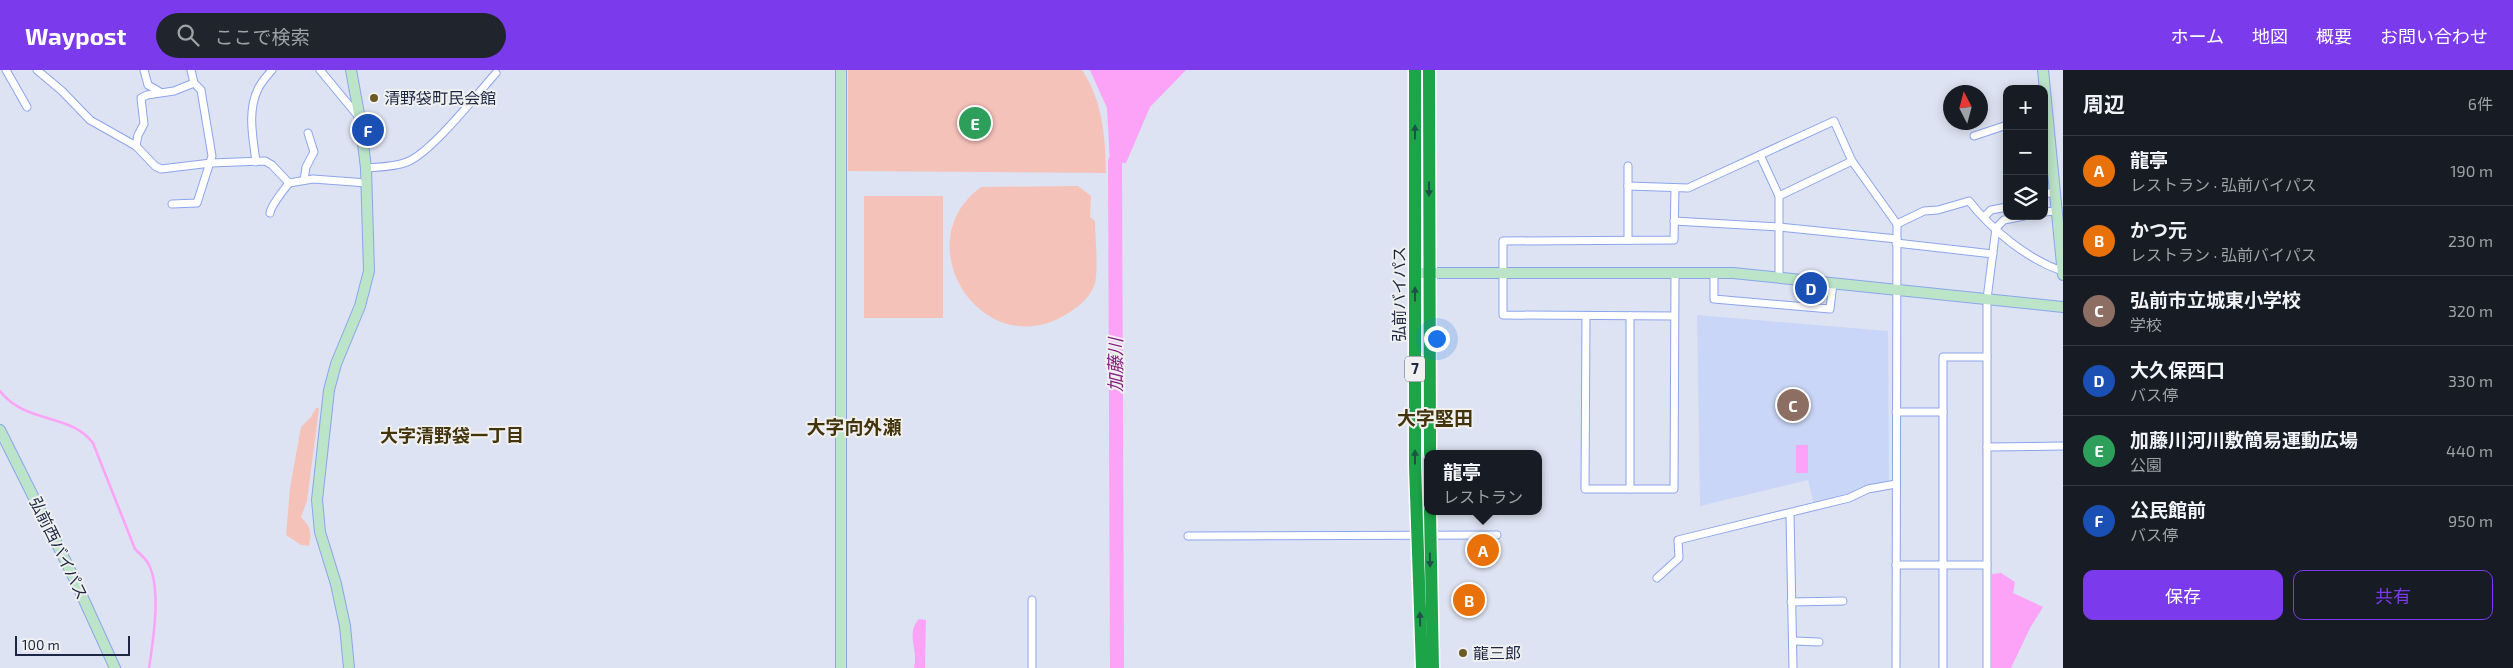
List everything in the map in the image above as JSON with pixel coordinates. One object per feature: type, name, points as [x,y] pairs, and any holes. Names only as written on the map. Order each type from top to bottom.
[{"type":"highway","name":"弘前バイパス","points":[[1415,70],[1415,273],[1423,536],[1422,668]]},
{"type":"highway","name":"弘前バイパス","points":[[1429,70],[1430,450]]},
{"type":"highway","name":"弘前バイパス","points":[[1429,515],[1423,536],[1433,668]]},
{"type":"street","points":[[6,70],[27,107]]},
{"type":"street","points":[[37,70],[62,91],[90,120],[136,146],[155,166],[161,169],[211,163],[265,161],[272,165],[288,182]]},
{"type":"street","points":[[144,70],[148,86],[160,92]]},
{"type":"street","points":[[172,204],[197,203],[212,156],[201,90],[194,83],[191,70]]},
{"type":"street","points":[[256,162],[251,120],[253,103],[258,87],[272,70]]},
{"type":"street","points":[[320,70],[360,119]]},
{"type":"street","points":[[350,668],[345,626],[336,584],[320,532],[317,500],[329,390],[336,364],[360,306],[369,271],[366,168],[351,70]]},
{"type":"street","points":[[841,70],[841,668]]},
{"type":"street","points":[[2043,70],[2044,85]]},
{"type":"street","points":[[366,168],[397,165],[418,157],[444,132],[496,73]]},
{"type":"street","points":[[136,146],[138,135],[144,124],[141,98],[160,92],[174,91],[194,83]]},
{"type":"street","points":[[1628,186],[1688,188],[1834,121],[1852,161],[1897,224],[1896,668]]},
{"type":"street","points":[[1974,136],[2003,126]]},
{"type":"street","points":[[2046,130],[2049,193],[2056,211],[2063,275]]},
{"type":"street","points":[[304,180],[306,167],[314,152],[308,132]]},
{"type":"street","points":[[1760,156],[1779,196],[1779,278]]},
{"type":"street","points":[[1779,196],[1852,161]]},
{"type":"street","points":[[1628,166],[1628,240]]},
{"type":"street","points":[[288,182],[337,180],[367,183]]},
{"type":"street","points":[[270,213],[272,205],[280,198],[288,182]]},
{"type":"street","points":[[1674,316],[1504,315],[1503,241],[1674,240],[1675,188]]},
{"type":"street","points":[[1897,224],[1924,211],[1938,210],[1970,201],[1996,228],[2041,264],[2062,271]]},
{"type":"street","points":[[1984,217],[1991,210],[2003,208]]},
{"type":"street","points":[[2048,212],[2056,211]]},
{"type":"street","points":[[1987,668],[1987,299],[1996,228],[2004,220]]},
{"type":"street","points":[[1674,221],[1779,227],[1992,254]]},
{"type":"street","points":[[1415,273],[1714,273],[1833,283],[2063,307]]},
{"type":"street","points":[[1586,316],[1585,489],[1674,490],[1674,316],[1676,273]]},
{"type":"street","points":[[1714,273],[1714,299],[1830,309],[1833,283]]},
{"type":"street","points":[[1630,316],[1630,490]]},
{"type":"street","points":[[1943,668],[1943,356],[1987,357]]},
{"type":"street","points":[[1896,412],[1943,412]]},
{"type":"street","name":"弘前西バイパス","points":[[0,430],[115,668]]},
{"type":"street","points":[[1987,446],[2063,446]]},
{"type":"street","points":[[1657,578],[1679,558],[1678,540],[1790,514],[1850,498],[1868,489],[1896,484]]},
{"type":"street","points":[[1790,514],[1791,602],[1794,641],[1793,668]]},
{"type":"street","points":[[1188,536],[1497,535]]},
{"type":"street","points":[[1896,565],[1987,565]]},
{"type":"street","points":[[1032,600],[1032,668]]},
{"type":"street","points":[[1791,602],[1843,601]]},
{"type":"street","points":[[1794,641],[1819,642]]},
{"type":"shaded area","points":[[848,70],[1082,70],[1099,107],[1104,133],[1106,173],[848,171]]},
{"type":"shaded area","points":[[1090,70],[1186,70],[1150,107],[1126,163],[1110,162],[1107,108]]},
{"type":"shaded area","points":[[1078,186],[1091,196],[1090,217],[1095,221],[1096,273],[1094,286],[1086,299],[1065,315],[1035,326],[1006,324],[982,311],[963,291],[952,265],[950,238],[959,211],[981,187]]},
{"type":"shaded area","points":[[864,196],[943,196],[943,318],[864,318]]},
{"type":"shaded area","points":[[1697,315],[1888,331],[1889,482],[1849,497],[1814,505],[1808,480],[1700,506]]},
{"type":"shaded area","points":[[316,408],[319,408],[307,501],[301,517],[310,530],[309,546],[301,545],[286,535],[290,488],[301,427],[311,417]]},
{"type":"shaded area","points":[[1796,445],[1808,445],[1808,473],[1796,473]]},
{"type":"shaded area","points":[[2001,573],[2015,582],[2013,593],[2043,607],[2030,628],[2011,668],[1992,668],[1992,574]]},
{"type":"shaded area","points":[[919,619],[926,620],[925,668],[914,668],[913,630]]},
{"type":"waterway","name":"加藤川","points":[[1117,668],[1115,162],[1122,145]]},
{"type":"waterway","points":[[0,391],[22,409],[73,427],[93,443],[135,549],[147,561],[155,586],[155,615],[149,668]]},
{"type":"place","name":"清野袋町民会館","points":[[374,98]]},
{"type":"place","name":"加藤川河川敷簡易運動広場","points":[[975,123]]},
{"type":"place","name":"公民館前","points":[[368,130]]},
{"type":"place","name":"大久保西口","points":[[1811,288]]},
{"type":"place","name":"弘前市立城東小学校","points":[[1793,405]]},
{"type":"place","name":"龍亭","points":[[1483,550]]},
{"type":"place","name":"かつ元","points":[[1469,600]]},
{"type":"place","name":"龍三郎","points":[[1463,653]]},
{"type":"district","name":"大字堅田","points":[[1435,418]]},
{"type":"district","name":"大字向外瀬","points":[[854,427]]},
{"type":"district","name":"大字清野袋一丁目","points":[[452,436]]}]
